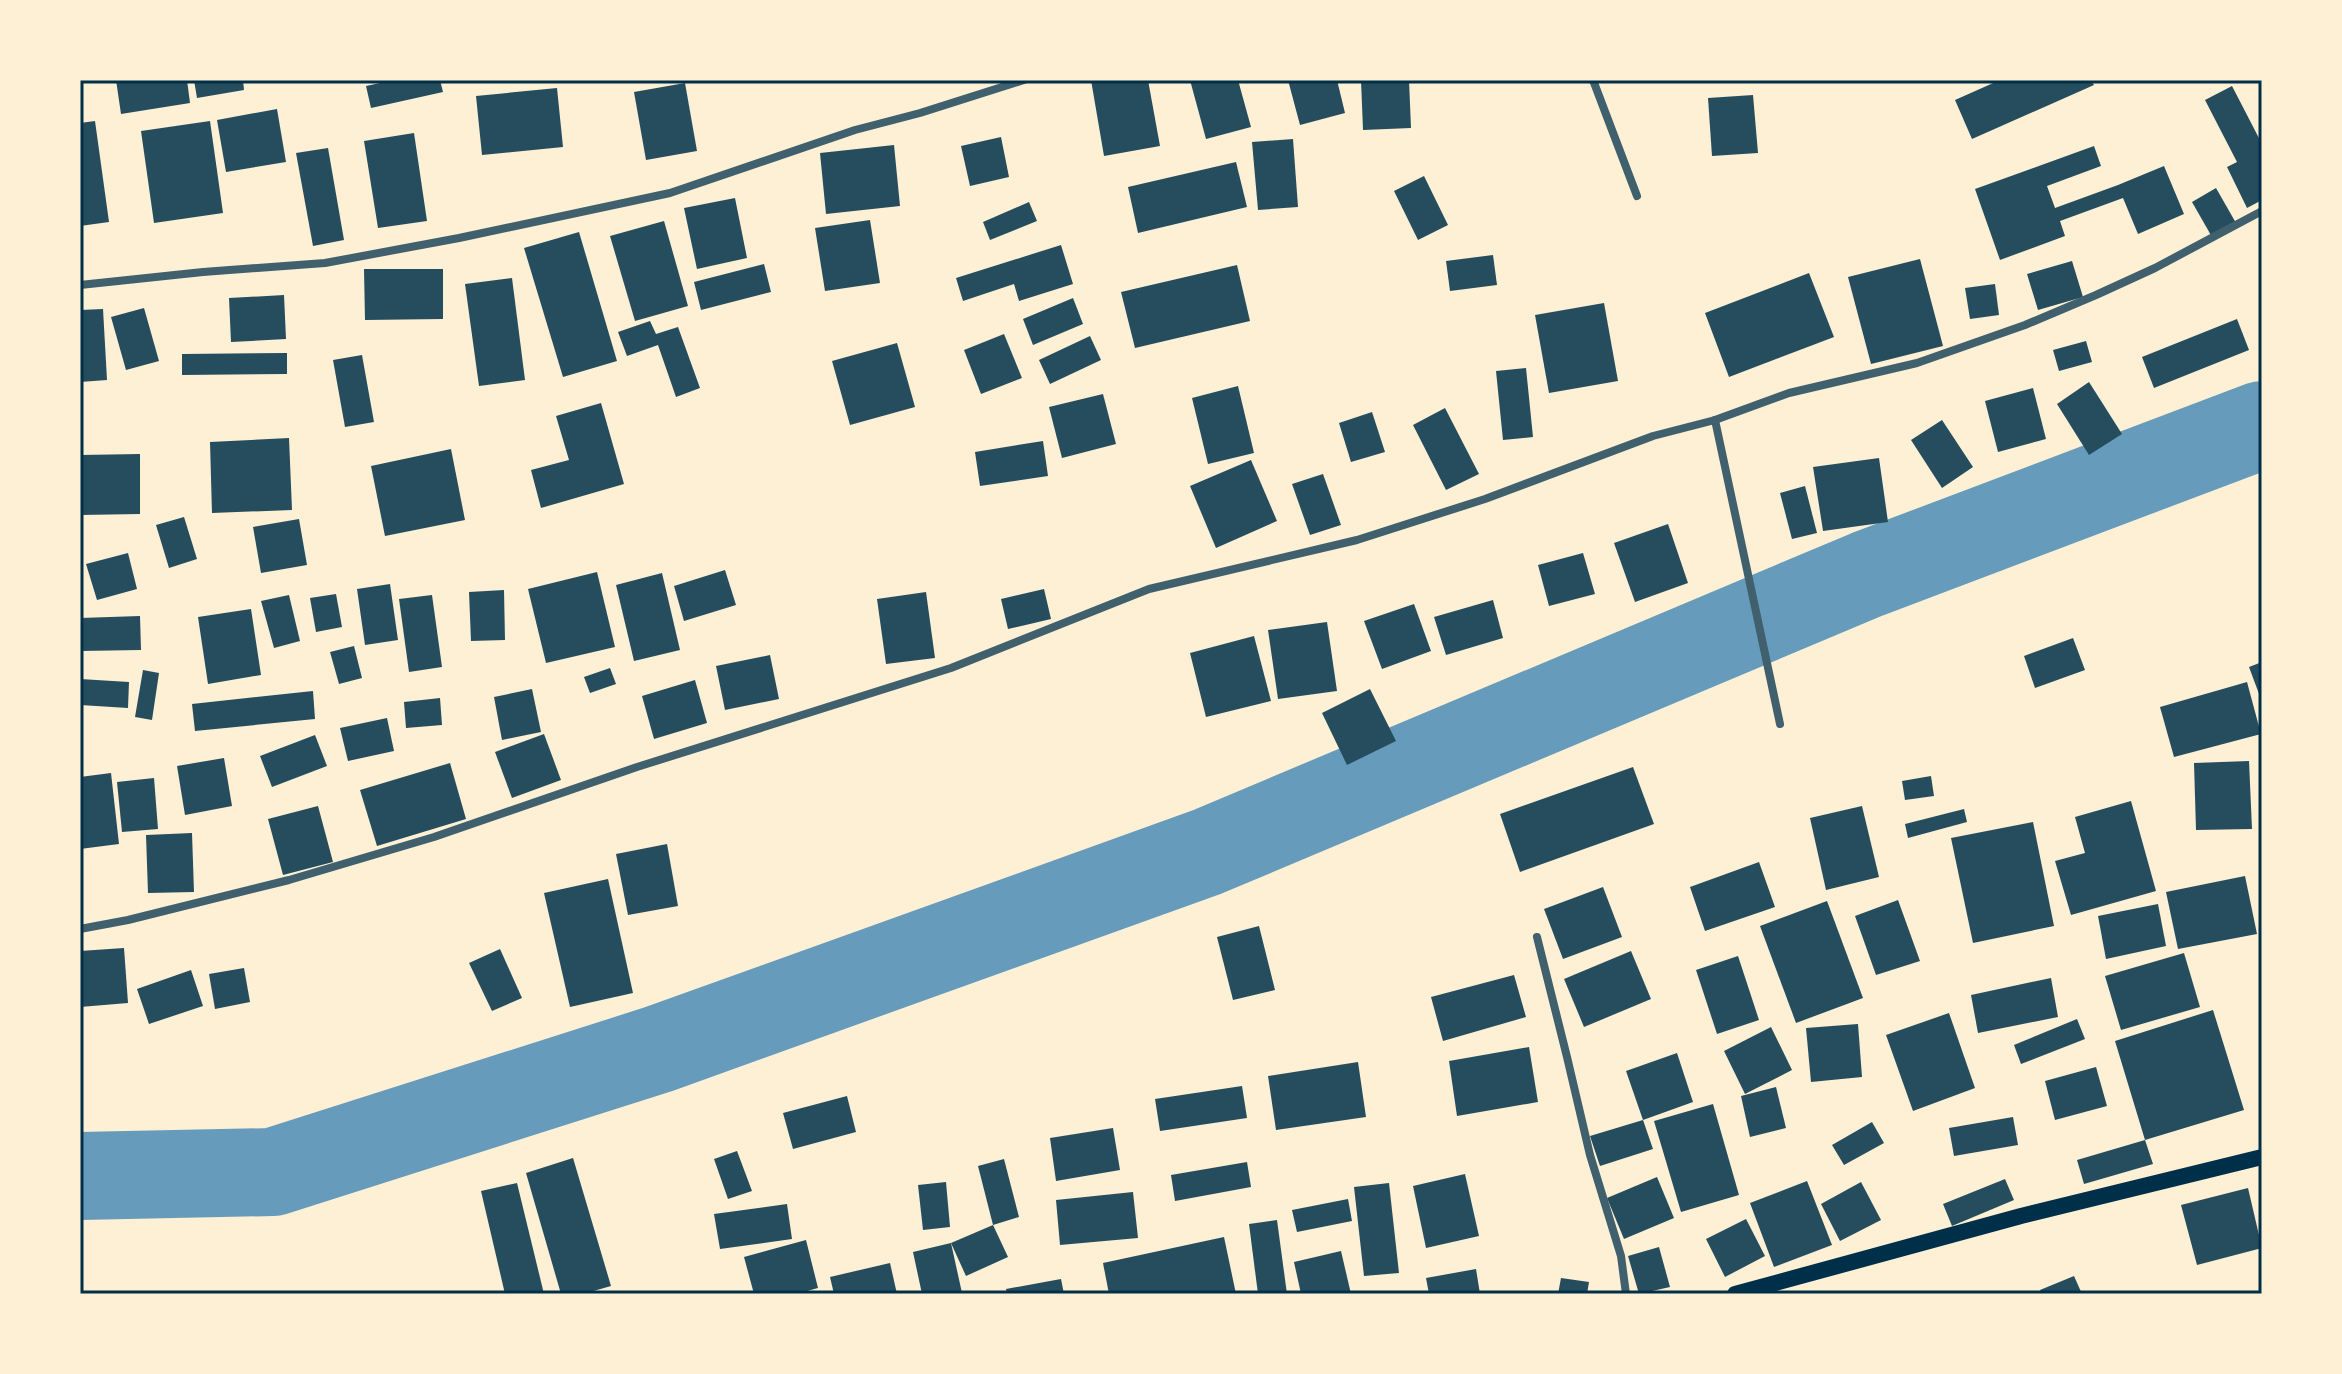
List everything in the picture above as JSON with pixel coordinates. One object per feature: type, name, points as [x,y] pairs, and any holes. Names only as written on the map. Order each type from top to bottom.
[{"type":"main road","points":[[1735,1294],[2021,1216],[2262,1157]]},
{"type":"street","points":[[80,285],[325,263],[670,193],[855,130],[1024,80]]},
{"type":"street","points":[[1593,80],[1637,196]]},
{"type":"street","points":[[80,929],[289,880],[434,837],[637,767],[951,668],[1149,589],[1357,540],[1485,499],[1653,436],[1715,420],[1789,393],[1917,363],[2025,325],[2155,268],[2262,211]]},
{"type":"street","points":[[1715,420],[1780,724]]},
{"type":"street","points":[[1537,937],[1590,1155],[1621,1256],[1626,1294]]},
{"type":"building","points":[[116,80],[187,80],[190,103],[121,114]]},
{"type":"building","points":[[194,80],[243,80],[244,90],[197,98]]},
{"type":"building","points":[[394,80],[440,80],[443,92],[371,108],[366,86]]},
{"type":"building","points":[[1091,80],[1148,80],[1160,146],[1104,156]]},
{"type":"building","points":[[1190,80],[1238,80],[1251,127],[1206,139]]},
{"type":"building","points":[[1288,80],[1337,80],[1345,113],[1300,125]]},
{"type":"building","points":[[1361,80],[1409,80],[1411,128],[1363,130]]},
{"type":"building","points":[[2000,80],[2091,80],[2094,85],[1972,139],[1955,100]]},
{"type":"building","points":[[685,83],[697,151],[646,160],[634,92]]},
{"type":"building","points":[[2232,86],[2262,144],[2262,200],[2247,208],[2227,167],[2237,162],[2205,100]]},
{"type":"building","points":[[557,88],[563,147],[482,155],[476,96]]},
{"type":"building","points":[[1753,95],[1758,153],[1712,156],[1708,98]]},
{"type":"building","points":[[277,109],[286,162],[226,172],[217,120]]},
{"type":"building","points":[[95,121],[109,222],[80,226],[80,123]]},
{"type":"building","points":[[210,121],[223,213],[154,223],[141,131]]},
{"type":"building","points":[[414,133],[427,221],[378,228],[364,141]]},
{"type":"building","points":[[1001,137],[1009,177],[970,186],[961,146]]},
{"type":"building","points":[[1293,139],[1298,207],[1258,210],[1252,142]]},
{"type":"building","points":[[894,145],[900,206],[826,214],[820,153]]},
{"type":"building","points":[[2094,146],[2101,166],[2047,186],[2055,208],[2164,166],[2184,214],[2138,234],[2123,198],[2060,221],[2065,236],[2000,260],[1975,189]]},
{"type":"building","points":[[328,148],[344,240],[313,246],[296,153]]},
{"type":"building","points":[[1236,162],[1247,207],[1138,233],[1128,187]]},
{"type":"building","points":[[1424,176],[1448,225],[1418,240],[1394,191]]},
{"type":"building","points":[[2216,188],[2236,223],[2212,237],[2192,202]]},
{"type":"building","points":[[735,198],[747,258],[697,269],[684,208]]},
{"type":"building","points":[[1029,202],[1037,221],[990,240],[983,222]]},
{"type":"building","points":[[870,220],[880,283],[825,291],[815,228]]},
{"type":"building","points":[[664,221],[688,306],[635,321],[610,236]]},
{"type":"building","points":[[579,232],[617,361],[563,377],[524,248]]},
{"type":"building","points":[[1061,245],[1073,284],[1019,301],[1014,284],[963,301],[956,278]]},
{"type":"building","points":[[1493,255],[1497,285],[1450,291],[1446,261]]},
{"type":"building","points":[[1920,259],[1943,346],[1871,364],[1848,277]]},
{"type":"building","points":[[2072,261],[2083,297],[2038,310],[2027,274]]},
{"type":"building","points":[[764,264],[771,292],[701,310],[694,282]]},
{"type":"building","points":[[1237,265],[1250,321],[1135,348],[1121,292]]},
{"type":"building","points":[[364,269],[443,269],[443,319],[365,320]]},
{"type":"building","points":[[1809,273],[1834,337],[1729,377],[1705,313]]},
{"type":"building","points":[[512,278],[525,380],[479,386],[465,284]]},
{"type":"building","points":[[1995,284],[1999,315],[1970,319],[1965,288]]},
{"type":"building","points":[[284,295],[286,339],[231,342],[229,298]]},
{"type":"building","points":[[1073,298],[1083,324],[1033,345],[1023,319]]},
{"type":"building","points":[[1604,303],[1618,381],[1549,393],[1535,315]]},
{"type":"building","points":[[144,308],[159,361],[126,370],[111,317]]},
{"type":"building","points":[[103,309],[107,380],[80,382],[80,310]]},
{"type":"building","points":[[2237,319],[2249,350],[2154,388],[2142,357]]},
{"type":"building","points":[[650,321],[656,334],[678,327],[700,388],[676,397],[658,345],[627,356],[618,332]]},
{"type":"building","points":[[1004,334],[1022,378],[981,394],[964,350]]},
{"type":"building","points":[[1090,336],[1101,360],[1050,384],[1039,360]]},
{"type":"building","points":[[2086,341],[2092,362],[2059,371],[2053,350]]},
{"type":"building","points":[[897,343],[915,407],[850,425],[832,361]]},
{"type":"building","points":[[287,353],[287,374],[182,375],[182,354]]},
{"type":"building","points":[[362,355],[374,422],[345,427],[333,360]]},
{"type":"building","points":[[1526,368],[1533,437],[1503,440],[1496,371]]},
{"type":"building","points":[[2089,382],[2122,434],[2089,455],[2057,404]]},
{"type":"building","points":[[1238,386],[1254,453],[1208,464],[1192,398]]},
{"type":"building","points":[[2033,388],[2046,439],[1998,452],[1985,401]]},
{"type":"building","points":[[1103,394],[1116,444],[1062,458],[1049,407]]},
{"type":"building","points":[[601,403],[624,484],[541,508],[531,470],[569,460],[556,416]]},
{"type":"building","points":[[1445,408],[1479,474],[1446,490],[1413,425]]},
{"type":"building","points":[[1372,412],[1385,452],[1351,462],[1339,423]]},
{"type":"building","points":[[1942,420],[1973,467],[1942,488],[1911,440]]},
{"type":"building","points":[[289,438],[292,510],[212,513],[210,442]]},
{"type":"building","points":[[1043,441],[1048,476],[980,486],[975,452]]},
{"type":"building","points":[[451,449],[465,520],[385,536],[371,466]]},
{"type":"building","points":[[140,454],[140,514],[80,515],[80,455]]},
{"type":"building","points":[[1879,458],[1888,522],[1823,531],[1813,467]]},
{"type":"building","points":[[1251,460],[1277,521],[1216,548],[1190,486]]},
{"type":"building","points":[[1323,474],[1341,525],[1310,535],[1292,484]]},
{"type":"building","points":[[1805,486],[1817,533],[1792,539],[1780,493]]},
{"type":"building","points":[[184,517],[197,559],[169,568],[156,525]]},
{"type":"building","points":[[299,519],[307,565],[261,573],[253,527]]},
{"type":"building","points":[[1668,524],[1688,583],[1635,602],[1614,543]]},
{"type":"building","points":[[128,553],[137,589],[97,600],[86,564]]},
{"type":"building","points":[[1583,553],[1595,594],[1549,606],[1538,565]]},
{"type":"building","points":[[725,570],[736,605],[684,621],[674,586]]},
{"type":"building","points":[[597,572],[615,647],[546,663],[528,589]]},
{"type":"building","points":[[662,573],[680,650],[634,661],[616,585]]},
{"type":"building","points":[[390,584],[398,640],[365,645],[357,589]]},
{"type":"building","points":[[1044,589],[1051,619],[1008,629],[1001,599]]},
{"type":"building","points":[[504,590],[505,640],[471,641],[469,592]]},
{"type":"building","points":[[926,592],[935,658],[886,664],[877,599]]},
{"type":"building","points":[[336,594],[342,627],[316,632],[310,598]]},
{"type":"building","points":[[289,595],[300,641],[274,648],[261,601]]},
{"type":"building","points":[[432,595],[442,667],[409,672],[399,599]]},
{"type":"building","points":[[1493,600],[1503,638],[1446,655],[1434,617]]},
{"type":"building","points":[[1414,604],[1431,651],[1382,669],[1364,621]]},
{"type":"building","points":[[251,609],[261,675],[208,684],[198,617]]},
{"type":"building","points":[[140,616],[141,650],[80,651],[80,618]]},
{"type":"building","points":[[1327,622],[1337,691],[1278,699],[1268,630]]},
{"type":"building","points":[[1254,636],[1271,701],[1206,717],[1190,653]]},
{"type":"building","points":[[2073,638],[2085,670],[2035,688],[2024,656]]},
{"type":"building","points":[[354,646],[362,678],[339,684],[330,652]]},
{"type":"building","points":[[770,655],[779,699],[725,710],[716,666]]},
{"type":"building","points":[[2262,662],[2262,702],[2249,667]]},
{"type":"building","points":[[610,668],[616,684],[590,693],[584,677]]},
{"type":"building","points":[[143,670],[159,673],[152,720],[135,717]]},
{"type":"building","points":[[80,679],[129,682],[128,708],[80,705]]},
{"type":"building","points":[[695,680],[707,723],[654,739],[642,696]]},
{"type":"building","points":[[2247,682],[2261,734],[2174,757],[2160,707]]},
{"type":"building","points":[[532,689],[541,732],[502,740],[494,697]]},
{"type":"building","points":[[1370,689],[1396,741],[1347,765],[1322,713]]},
{"type":"building","points":[[313,691],[315,719],[195,731],[192,704]]},
{"type":"building","points":[[440,698],[442,725],[406,728],[404,702]]},
{"type":"building","points":[[387,718],[394,751],[348,761],[340,728]]},
{"type":"building","points":[[544,734],[561,780],[512,798],[495,752]]},
{"type":"building","points":[[315,735],[327,766],[272,787],[260,756]]},
{"type":"building","points":[[224,758],[232,806],[185,815],[177,766]]},
{"type":"building","points":[[2249,761],[2252,829],[2196,830],[2194,763]]},
{"type":"building","points":[[450,763],[466,819],[377,846],[360,790]]},
{"type":"building","points":[[1633,767],[1654,824],[1520,872],[1500,814]]},
{"type":"building","points":[[111,773],[119,844],[80,849],[80,777]]},
{"type":"building","points":[[1931,776],[1934,796],[1905,800],[1902,781]]},
{"type":"building","points":[[154,778],[158,829],[122,832],[117,782]]},
{"type":"building","points":[[2131,801],[2156,891],[2071,915],[2055,861],[2085,853],[2075,817]]},
{"type":"building","points":[[318,806],[333,862],[283,875],[268,819]]},
{"type":"building","points":[[1862,806],[1879,877],[1826,890],[1810,818]]},
{"type":"building","points":[[1964,809],[1967,822],[1908,838],[1905,824]]},
{"type":"building","points":[[2033,822],[2054,926],[1973,943],[1951,838]]},
{"type":"building","points":[[192,833],[194,892],[148,893],[146,835]]},
{"type":"building","points":[[667,844],[678,906],[628,915],[616,854]]},
{"type":"building","points":[[1759,862],[1775,907],[1705,931],[1690,887]]},
{"type":"building","points":[[2245,876],[2257,934],[2178,949],[2166,892]]},
{"type":"building","points":[[608,879],[633,993],[570,1007],[544,893]]},
{"type":"building","points":[[1603,887],[1622,937],[1563,959],[1544,909]]},
{"type":"building","points":[[1898,900],[1920,961],[1876,975],[1855,916]]},
{"type":"building","points":[[1827,901],[1863,998],[1796,1023],[1760,926]]},
{"type":"building","points":[[2158,904],[2166,946],[2106,959],[2098,916]]},
{"type":"building","points":[[1259,926],[1275,990],[1233,1000],[1217,937]]},
{"type":"building","points":[[124,948],[128,1003],[80,1007],[80,951]]},
{"type":"building","points":[[500,949],[522,998],[492,1011],[469,963]]},
{"type":"building","points":[[1631,951],[1651,999],[1584,1027],[1564,979]]},
{"type":"building","points":[[2184,953],[2200,1007],[2121,1030],[2105,976]]},
{"type":"building","points":[[1738,956],[1759,1020],[1717,1034],[1696,970]]},
{"type":"building","points":[[244,968],[250,1002],[215,1009],[209,974]]},
{"type":"building","points":[[191,970],[203,1006],[149,1024],[137,989]]},
{"type":"building","points":[[1514,975],[1526,1017],[1443,1041],[1431,997]]},
{"type":"building","points":[[2051,978],[2058,1017],[1978,1033],[1971,995]]},
{"type":"building","points":[[2213,1010],[2244,1110],[2145,1140],[2115,1041]]},
{"type":"building","points":[[1949,1013],[1975,1088],[1913,1111],[1886,1035]]},
{"type":"building","points":[[2077,1019],[2085,1039],[2021,1064],[2014,1045]]},
{"type":"building","points":[[1858,1024],[1862,1077],[1811,1082],[1806,1028]]},
{"type":"building","points":[[1771,1027],[1792,1070],[1745,1094],[1724,1051]]},
{"type":"building","points":[[1529,1047],[1538,1102],[1457,1116],[1449,1061]]},
{"type":"building","points":[[1677,1053],[1693,1102],[1643,1120],[1626,1071]]},
{"type":"building","points":[[1358,1062],[1366,1117],[1276,1130],[1268,1076]]},
{"type":"building","points":[[2096,1067],[2107,1106],[2055,1120],[2045,1081]]},
{"type":"building","points":[[1242,1086],[1247,1118],[1160,1131],[1155,1099]]},
{"type":"building","points":[[1776,1087],[1786,1128],[1750,1137],[1741,1096]]},
{"type":"building","points":[[847,1096],[856,1132],[793,1149],[783,1113]]},
{"type":"building","points":[[1713,1104],[1739,1195],[1681,1212],[1654,1121]]},
{"type":"building","points":[[2013,1117],[2018,1145],[1954,1156],[1949,1128]]},
{"type":"building","points":[[1643,1120],[1653,1149],[1600,1166],[1590,1136]]},
{"type":"building","points":[[1872,1122],[1884,1143],[1844,1165],[1832,1145]]},
{"type":"building","points":[[1113,1128],[1120,1170],[1056,1181],[1050,1138]]},
{"type":"building","points":[[2145,1140],[2153,1164],[2084,1184],[2077,1160]]},
{"type":"building","points":[[737,1151],[752,1191],[728,1199],[714,1159]]},
{"type":"building","points":[[573,1158],[611,1286],[583,1294],[561,1294],[526,1173]]},
{"type":"building","points":[[1004,1159],[1019,1217],[993,1225],[978,1166]]},
{"type":"building","points":[[1247,1162],[1251,1187],[1175,1201],[1171,1175]]},
{"type":"building","points":[[1465,1174],[1479,1236],[1426,1248],[1413,1186]]},
{"type":"building","points":[[1657,1177],[1674,1218],[1624,1239],[1607,1198]]},
{"type":"building","points":[[2005,1179],[2014,1200],[1952,1226],[1943,1204]]},
{"type":"building","points":[[1807,1181],[1832,1245],[1774,1267],[1750,1203]]},
{"type":"building","points":[[946,1182],[950,1227],[923,1230],[918,1185]]},
{"type":"building","points":[[1861,1182],[1881,1220],[1840,1241],[1821,1204]]},
{"type":"building","points":[[517,1183],[544,1294],[505,1294],[481,1191]]},
{"type":"building","points":[[1389,1183],[1399,1273],[1364,1276],[1354,1187]]},
{"type":"building","points":[[2248,1188],[2262,1248],[2197,1265],[2181,1205]]},
{"type":"building","points":[[1133,1192],[1138,1238],[1060,1245],[1056,1200]]},
{"type":"building","points":[[1348,1199],[1352,1221],[1297,1232],[1292,1210]]},
{"type":"building","points":[[787,1204],[792,1239],[720,1249],[714,1214]]},
{"type":"building","points":[[1746,1219],[1765,1256],[1725,1277],[1706,1239]]},
{"type":"building","points":[[1277,1220],[1287,1294],[1258,1294],[1249,1224]]},
{"type":"building","points":[[993,1225],[1008,1257],[966,1276],[951,1243]]},
{"type":"building","points":[[1224,1237],[1236,1294],[1109,1294],[1103,1263]]},
{"type":"building","points":[[806,1240],[818,1288],[796,1294],[754,1294],[744,1257]]},
{"type":"building","points":[[951,1243],[962,1293],[922,1294],[913,1252]]},
{"type":"building","points":[[1659,1247],[1670,1287],[1639,1294],[1628,1256]]},
{"type":"building","points":[[1341,1251],[1351,1294],[1301,1294],[1294,1262]]},
{"type":"building","points":[[890,1263],[897,1294],[834,1294],[830,1277]]},
{"type":"building","points":[[1476,1269],[1480,1294],[1429,1294],[1426,1278]]},
{"type":"building","points":[[2074,1276],[2082,1294],[2042,1294],[2040,1290]]},
{"type":"building","points":[[1561,1278],[1589,1282],[1587,1294],[1558,1294]]},
{"type":"building","points":[[1061,1279],[1064,1294],[1007,1294],[1006,1289]]},
{"type":"waterway","points":[[80,1176],[273,1172],[659,1049],[1207,852],[1868,574],[2262,425]]}]
